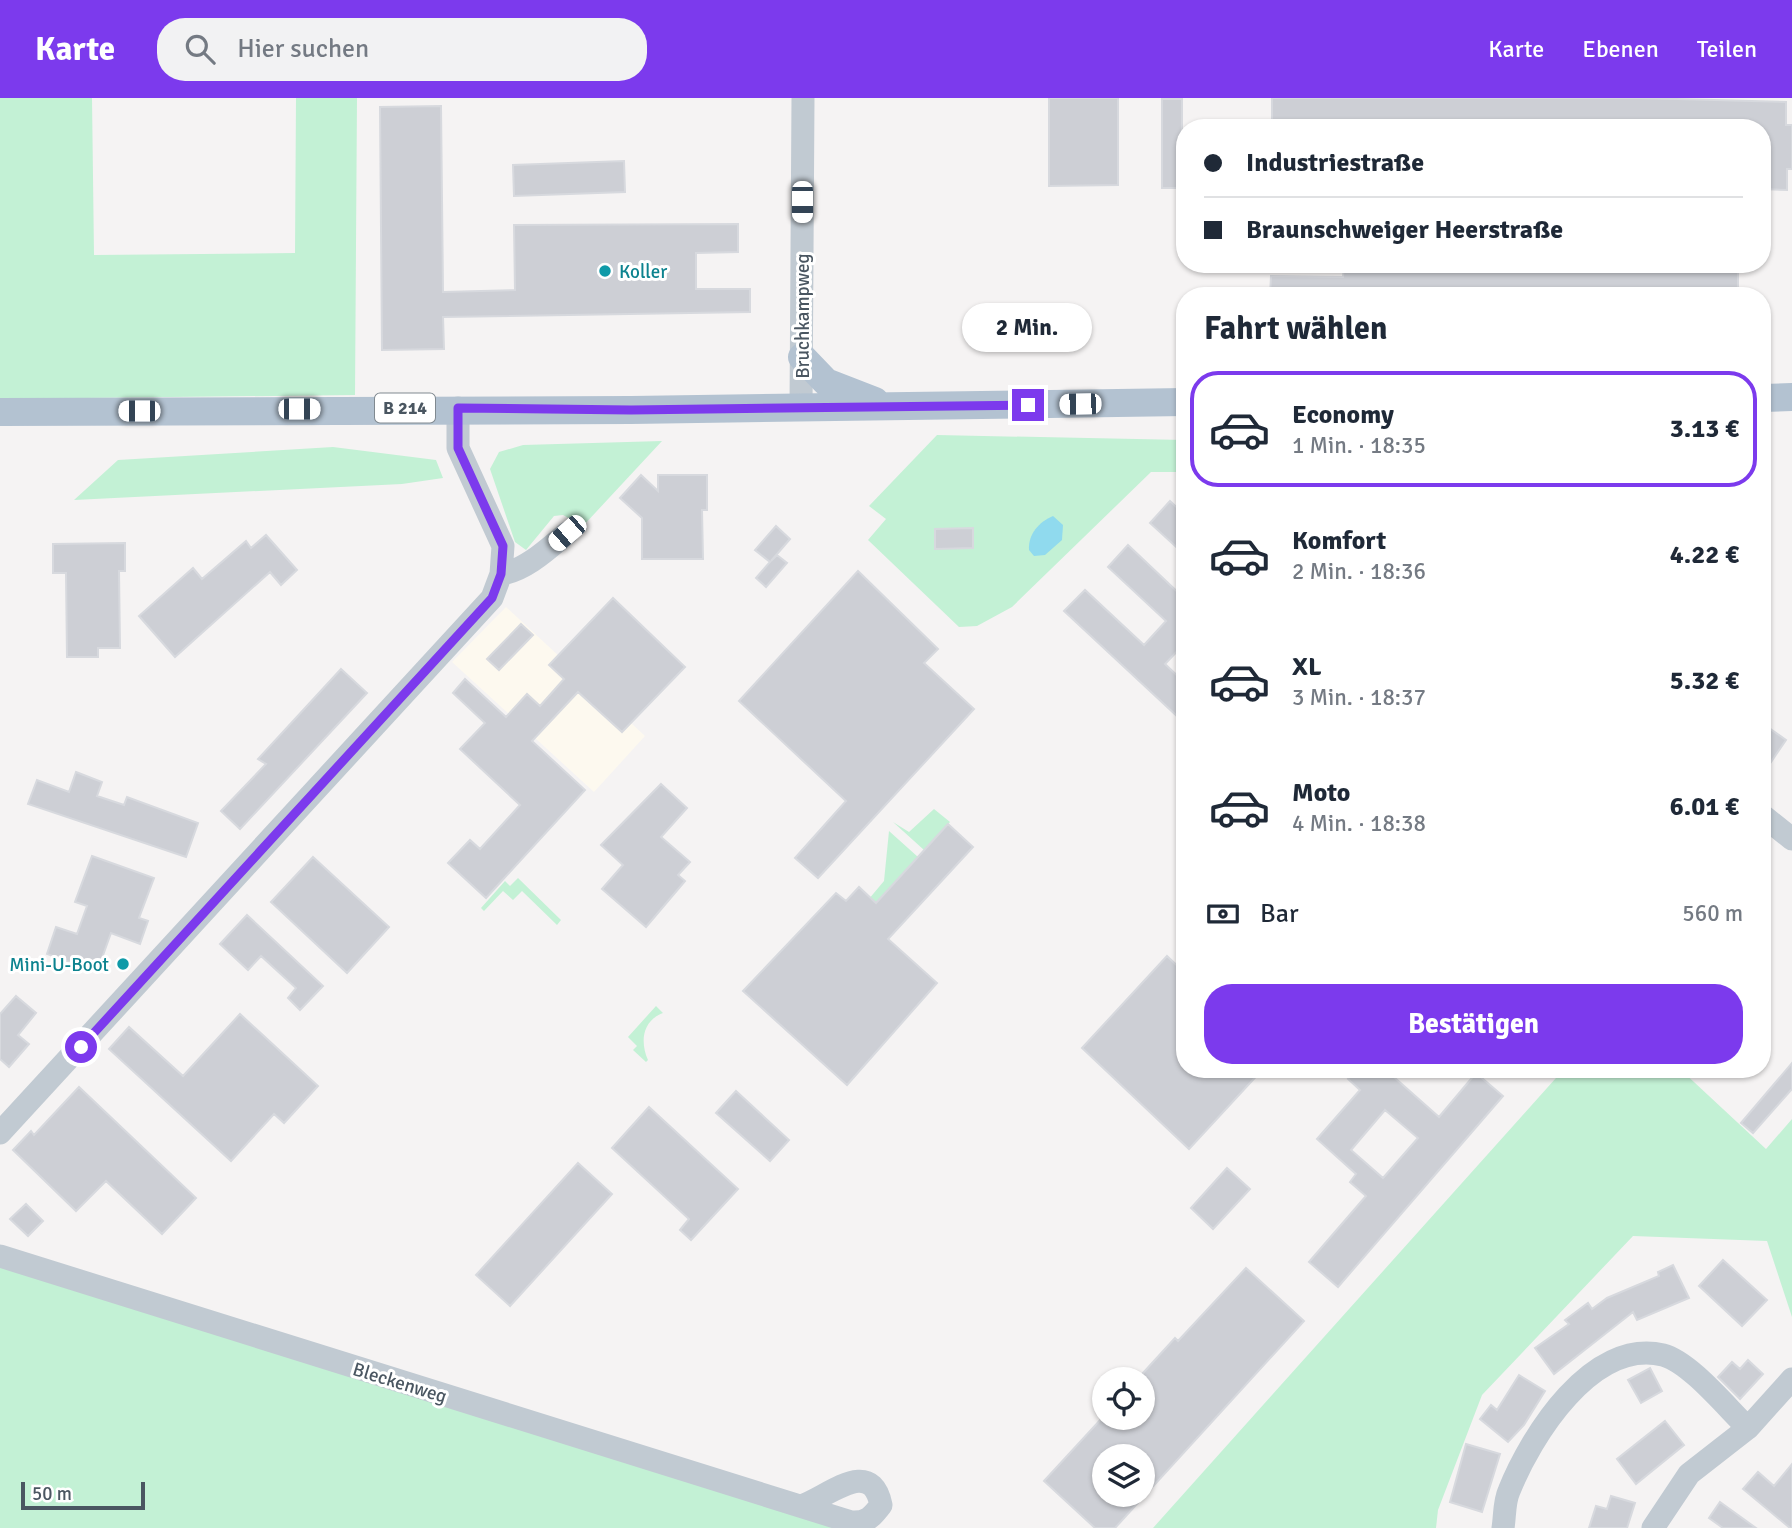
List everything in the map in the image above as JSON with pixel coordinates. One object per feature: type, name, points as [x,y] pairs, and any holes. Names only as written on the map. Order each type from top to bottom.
[{"type":"main road","points":[[802,357],[826,382],[891,407]]},
{"type":"main road","points":[[1771,398],[1792,397]]},
{"type":"main road","name":"B 214","points":[[0,412],[802,408],[1176,402]]},
{"type":"street","name":"Bruchkampweg","points":[[802,408],[803,98]]},
{"type":"street","points":[[0,1133],[492,598],[501,574],[503,546],[458,448],[458,408]]},
{"type":"street","points":[[501,574],[510,573],[546,551],[567,533]]},
{"type":"street","points":[[1771,822],[1792,839]]},
{"type":"street","name":"Bleckenweg","points":[[0,1256],[801,1506],[864,1525],[881,1505],[878,1492],[868,1483],[853,1480],[801,1506]]},
{"type":"street","points":[[1503,1528],[1508,1493],[1533,1446],[1568,1396],[1597,1368],[1626,1355],[1663,1356],[1685,1367],[1748,1428]]},
{"type":"street","points":[[1653,1528],[1689,1474],[1748,1428],[1792,1379]]},
{"type":"shaded area","points":[[506,607],[645,736],[594,792],[452,662]]},
{"type":"green space","points":[[0,98],[92,98],[94,255],[295,253],[296,98],[357,98],[355,395],[0,399]]},
{"type":"green space","points":[[937,435],[1176,440],[1176,472],[1151,472],[1012,607],[977,626],[959,627],[868,540],[886,519],[869,506]]},
{"type":"green space","points":[[662,441],[583,526],[563,515],[554,516],[526,550],[515,542],[490,469],[499,452],[523,445]]},
{"type":"green space","points":[[333,447],[436,460],[443,478],[402,484],[74,500],[118,460]]},
{"type":"green space","points":[[934,809],[950,822],[924,850],[893,822],[909,832]]},
{"type":"green space","points":[[889,831],[918,857],[863,917],[858,912],[884,881]]},
{"type":"green space","points":[[518,878],[561,920],[557,925],[522,891],[513,900],[503,891],[484,911],[481,908],[505,881],[510,886]]},
{"type":"green space","points":[[656,1006],[663,1013],[647,1027],[644,1039],[648,1060],[646,1062],[633,1050],[637,1046],[628,1037]]},
{"type":"green space","points":[[1556,1078],[1690,1078],[1766,1149],[1792,1119],[1792,1317],[1767,1241],[1633,1236],[1482,1395],[1438,1510],[1436,1528],[1153,1528]]},
{"type":"green space","points":[[0,1264],[837,1528],[0,1528]]},
{"type":"water","points":[[1053,516],[1063,525],[1062,540],[1045,555],[1034,556],[1029,550],[1032,534],[1039,525]]},
{"type":"building","points":[[1049,98],[1118,98],[1118,185],[1049,186]]},
{"type":"building","points":[[1272,98],[1640,98],[1786,102],[1786,125],[1792,125],[1792,169],[1787,169],[1787,190],[1771,189],[1771,119],[1272,119]]},
{"type":"building","points":[[1162,99],[1182,99],[1182,119],[1176,119],[1176,188],[1162,188]]},
{"type":"building","points":[[441,106],[443,292],[515,290],[514,225],[738,224],[738,252],[696,253],[696,289],[750,289],[750,312],[443,317],[444,349],[382,350],[380,107]]},
{"type":"building","points":[[624,161],[625,192],[514,196],[513,165]]},
{"type":"building","points":[[1343,273],[1738,273],[1738,287],[1270,287],[1271,276],[1343,277]]},
{"type":"building","points":[[641,475],[658,491],[658,475],[707,475],[707,510],[702,510],[703,559],[642,559],[642,518],[620,498]]},
{"type":"building","points":[[1170,501],[1176,507],[1176,547],[1150,523]]},
{"type":"building","points":[[776,526],[790,539],[771,561],[777,555],[787,563],[766,587],[756,578],[770,562],[755,550]]},
{"type":"building","points":[[973,528],[973,548],[935,549],[935,529]]},
{"type":"building","points":[[266,535],[297,570],[281,585],[270,572],[175,657],[139,616],[193,568],[202,579],[246,541],[251,548]]},
{"type":"building","points":[[125,543],[125,571],[119,571],[120,648],[98,648],[98,657],[67,657],[66,573],[53,573],[53,544]]},
{"type":"building","points":[[1128,545],[1176,590],[1176,652],[1165,664],[1176,674],[1176,715],[1064,611],[1085,590],[1144,645],[1166,621],[1108,567]]},
{"type":"building","points":[[858,571],[938,649],[924,663],[974,709],[818,878],[795,858],[846,801],[739,701]]},
{"type":"building","points":[[613,598],[685,667],[622,732],[578,692],[532,741],[585,790],[486,898],[448,863],[470,840],[480,849],[520,805],[460,749],[485,723],[453,693],[465,679],[506,717],[527,694],[540,706],[564,679],[549,665]]},
{"type":"building","points":[[521,624],[533,635],[499,670],[487,659]]},
{"type":"building","points":[[341,669],[367,693],[240,829],[221,811],[266,764],[258,759]]},
{"type":"building","points":[[1771,729],[1786,740],[1771,762]]},
{"type":"building","points":[[76,772],[102,782],[97,796],[124,805],[127,797],[198,823],[186,857],[28,804],[37,780],[69,792]]},
{"type":"building","points":[[661,784],[687,808],[661,837],[690,862],[678,875],[685,881],[646,927],[602,889],[623,865],[601,845]]},
{"type":"building","points":[[948,824],[973,847],[888,939],[937,983],[847,1085],[743,991],[836,893],[846,901],[859,887],[876,903]]},
{"type":"building","points":[[92,856],[154,878],[139,918],[148,921],[140,944],[111,933],[97,972],[47,954],[56,927],[77,934],[87,906],[75,902]]},
{"type":"building","points":[[313,857],[389,927],[347,973],[271,902]]},
{"type":"building","points":[[247,915],[323,986],[300,1010],[288,998],[296,988],[261,956],[248,970],[220,944]]},
{"type":"building","points":[[1167,956],[1176,964],[1176,1078],[1255,1078],[1189,1149],[1082,1048]]},
{"type":"building","points":[[16,996],[36,1013],[18,1035],[29,1044],[9,1067],[0,1059],[0,1014]]},
{"type":"building","points":[[240,1014],[318,1086],[284,1123],[274,1114],[231,1161],[109,1049],[129,1027],[183,1076]]},
{"type":"building","points":[[1792,1063],[1792,1089],[1753,1133],[1741,1123]]},
{"type":"building","points":[[1349,1078],[1395,1078],[1439,1117],[1472,1078],[1482,1078],[1503,1096],[1338,1287],[1309,1262],[1366,1196],[1350,1182],[1356,1174],[1317,1139],[1360,1090]],"holes":[[[1385,1110],[1418,1138],[1383,1178],[1351,1150]]]},
{"type":"building","points":[[79,1087],[196,1198],[162,1234],[106,1181],[76,1211],[13,1150],[31,1131],[34,1135]]},
{"type":"building","points":[[736,1091],[789,1140],[770,1161],[716,1113]]},
{"type":"building","points":[[649,1107],[738,1189],[691,1240],[680,1230],[689,1219],[612,1148]]},
{"type":"building","points":[[578,1163],[612,1194],[510,1306],[476,1275]]},
{"type":"building","points":[[1227,1168],[1250,1189],[1213,1229],[1191,1208]]},
{"type":"building","points":[[26,1204],[43,1221],[28,1236],[10,1219]]},
{"type":"building","points":[[1723,1260],[1767,1300],[1742,1326],[1699,1286]]},
{"type":"building","points":[[1673,1265],[1689,1298],[1637,1320],[1633,1312],[1554,1374],[1535,1348],[1569,1324],[1565,1320],[1588,1303],[1592,1309],[1607,1298],[1659,1276],[1658,1272]]},
{"type":"building","points":[[1246,1268],[1304,1321],[1155,1484],[1155,1444],[1092,1444],[1092,1507],[1134,1507],[1115,1528],[1095,1528],[1044,1481],[1092,1429],[1155,1430],[1155,1367],[1148,1367],[1175,1338],[1178,1341]]},
{"type":"building","points":[[1748,1360],[1763,1374],[1740,1399],[1718,1377],[1732,1362],[1740,1369]]},
{"type":"building","points":[[1650,1368],[1662,1391],[1641,1403],[1628,1380]]},
{"type":"building","points":[[1519,1375],[1545,1391],[1524,1425],[1508,1442],[1480,1419],[1491,1405],[1497,1410]]},
{"type":"building","points":[[1665,1421],[1684,1445],[1636,1484],[1617,1459]]},
{"type":"building","points":[[1466,1444],[1500,1454],[1482,1512],[1450,1502]]},
{"type":"building","points":[[1792,1464],[1790,1528],[1743,1489],[1758,1472],[1774,1486]]},
{"type":"building","points":[[1611,1496],[1635,1503],[1627,1528],[1589,1528],[1596,1506],[1607,1509]]},
{"type":"building","points":[[1720,1502],[1756,1528],[1723,1528],[1709,1518]]},
{"type":"place","name":"Koller","points":[[605,271]]},
{"type":"place","name":"Mini-U-Boot","points":[[123,964]]},
{"type":"route","points":[[81,1047],[492,598],[501,574],[503,546],[458,448],[458,408],[631,410],[1028,405]]}]
